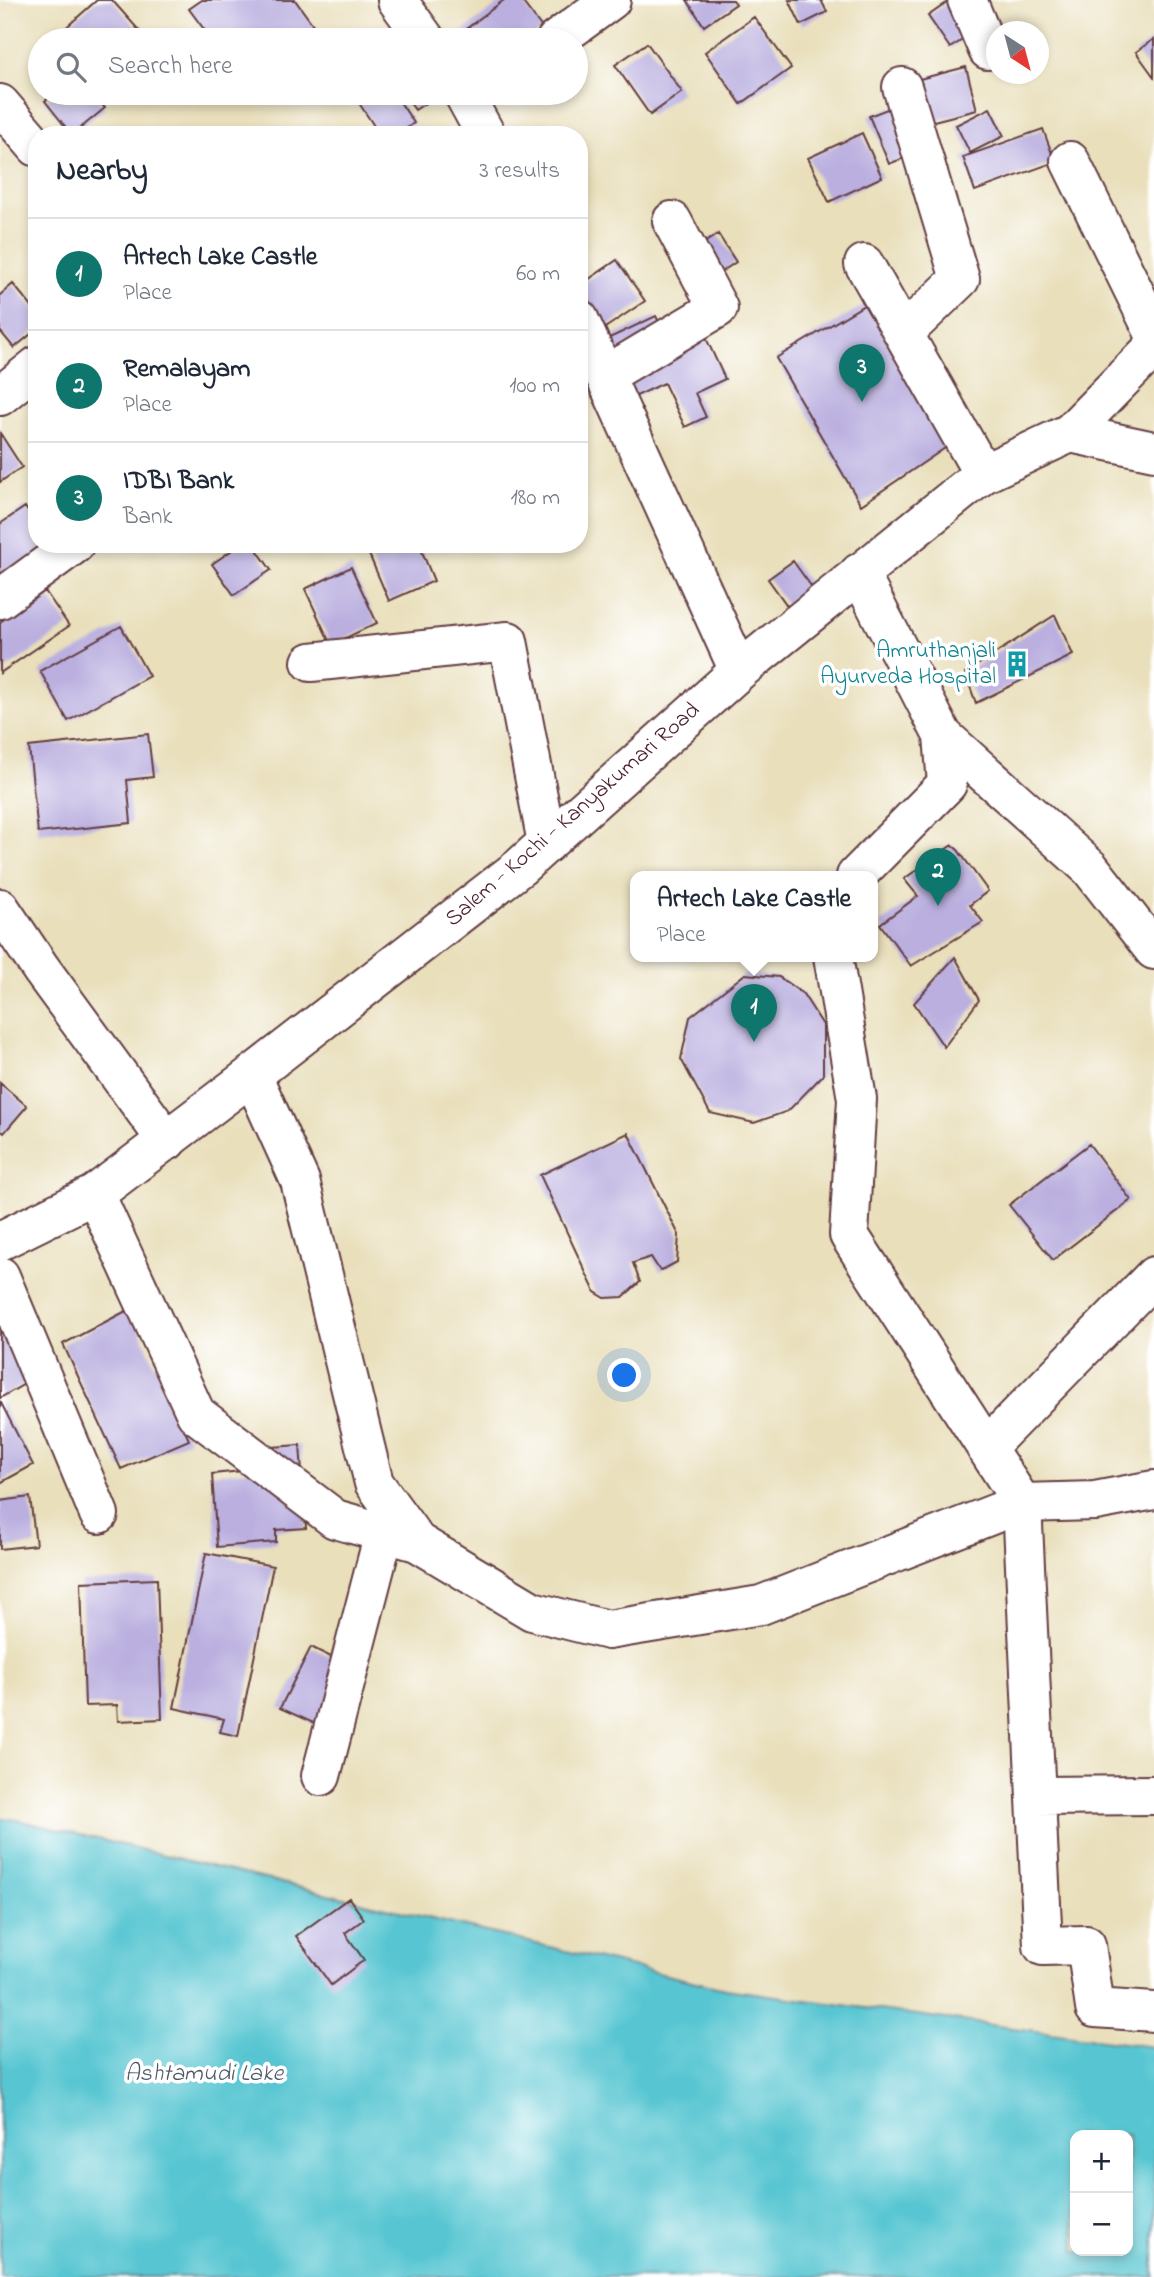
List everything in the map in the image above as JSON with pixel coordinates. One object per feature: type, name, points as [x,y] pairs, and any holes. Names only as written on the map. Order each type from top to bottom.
[{"type":"street","points":[[397,0],[417,28]]},
{"type":"street","points":[[572,28],[611,0]]},
{"type":"street","points":[[967,0],[986,45]]},
{"type":"street","points":[[902,87],[960,279],[904,333]]},
{"type":"street","points":[[0,104],[28,137]]},
{"type":"street","points":[[1070,161],[1154,331]]},
{"type":"street","points":[[606,375],[718,308],[673,222]]},
{"type":"street","points":[[864,264],[983,474]]},
{"type":"street","points":[[588,338],[739,671]]},
{"type":"street","points":[[1070,433],[1154,347]]},
{"type":"street","points":[[0,396],[28,373]]},
{"type":"street","points":[[1070,433],[1154,451]]},
{"type":"street","name":"Salem - Kochi - Kanyakumari Road","points":[[0,1241],[95,1194],[167,1141],[520,867],[739,671],[983,474],[1070,433]]},
{"type":"street","points":[[0,599],[63,553]]},
{"type":"street","points":[[859,573],[943,736],[1090,868],[1154,950]]},
{"type":"street","points":[[311,662],[508,641],[547,843]]},
{"type":"street","points":[[861,871],[947,784],[943,736]]},
{"type":"street","points":[[0,908],[41,969],[167,1141]]},
{"type":"street","points":[[834,962],[857,1098],[849,1235],[1022,1503],[1043,1946],[1086,1945],[1095,2008],[1154,2012]]},
{"type":"street","points":[[253,1075],[300,1181],[374,1483],[400,1537],[321,1776]]},
{"type":"street","points":[[95,1194],[196,1414],[335,1519],[400,1537],[531,1611],[608,1630],[761,1605],[1022,1503],[1095,1501],[1154,1490]]},
{"type":"street","points":[[0,1276],[99,1514]]},
{"type":"street","points":[[986,1448],[1154,1276]]},
{"type":"street","points":[[1036,1796],[1154,1795]]},
{"type":"water","name":"Ashtamudi Lake","points":[[0,1818],[18,1820],[725,1989],[1154,2047],[1154,2277],[0,2277]]},
{"type":"building","points":[[97,0],[112,0],[137,28],[66,28]]},
{"type":"building","points":[[202,0],[295,0],[315,28],[203,28],[189,9]]},
{"type":"building","points":[[504,0],[521,0],[542,28],[467,28]]},
{"type":"building","points":[[687,0],[733,0],[736,4],[704,26]]},
{"type":"building","points":[[789,0],[821,0],[827,12],[801,25]]},
{"type":"building","points":[[951,0],[973,33],[950,48],[928,16]]},
{"type":"building","points":[[754,17],[791,68],[741,104],[705,52]]},
{"type":"building","points":[[1154,39],[1154,77],[1136,52]]},
{"type":"building","points":[[647,43],[682,92],[650,115],[615,65]]},
{"type":"building","points":[[966,67],[977,110],[918,125],[908,82]]},
{"type":"building","points":[[900,104],[919,152],[889,164],[869,116]]},
{"type":"building","points":[[48,105],[102,105],[105,108],[83,126],[65,126]]},
{"type":"building","points":[[360,105],[402,105],[414,123],[410,126],[374,126]]},
{"type":"building","points":[[990,108],[1004,136],[970,153],[956,125]]},
{"type":"building","points":[[1043,129],[1055,162],[975,191],[963,157]]},
{"type":"building","points":[[862,133],[882,177],[829,202],[808,158]]},
{"type":"building","points":[[718,234],[736,262],[693,291],[675,262]]},
{"type":"building","points":[[617,260],[645,301],[605,328],[588,304],[588,280]]},
{"type":"building","points":[[13,284],[28,302],[28,336],[14,348],[0,331],[0,295]]},
{"type":"building","points":[[866,304],[948,446],[861,505],[776,358]]},
{"type":"building","points":[[656,316],[669,343],[701,327],[725,379],[695,393],[706,417],[685,427],[664,383],[630,399],[603,341]]},
{"type":"building","points":[[0,433],[22,467],[0,482]]},
{"type":"building","points":[[25,507],[28,512],[28,553],[38,553],[0,583],[0,524]]},
{"type":"building","points":[[228,553],[259,553],[271,570],[234,595],[212,564]]},
{"type":"building","points":[[368,553],[423,553],[434,581],[389,601]]},
{"type":"building","points":[[793,561],[816,593],[791,611],[768,579]]},
{"type":"building","points":[[351,567],[377,623],[331,645],[305,589]]},
{"type":"building","points":[[45,591],[69,626],[0,673],[0,622]]},
{"type":"building","name":"Amruthanjali Ayurveda Hospital","points":[[1055,615],[1073,655],[976,703],[965,673]]},
{"type":"building","points":[[121,626],[149,676],[68,721],[40,671]]},
{"type":"building","points":[[148,734],[153,777],[127,780],[131,823],[38,833],[29,747]]},
{"type":"building","points":[[952,845],[988,891],[970,905],[983,922],[911,966],[880,924],[918,896],[904,879]]},
{"type":"building","points":[[955,957],[979,1000],[944,1047],[914,1003]]},
{"type":"building","points":[[745,974],[779,977],[803,994],[823,1025],[823,1075],[788,1111],[754,1123],[710,1113],[681,1059],[690,1017]]},
{"type":"building","points":[[0,1083],[27,1106],[4,1133],[0,1130]]},
{"type":"building","points":[[628,1133],[679,1235],[677,1262],[660,1271],[651,1257],[633,1263],[640,1282],[623,1297],[605,1298],[595,1292],[540,1175]]},
{"type":"building","points":[[1089,1144],[1131,1200],[1053,1260],[1009,1205]]},
{"type":"building","points":[[130,1309],[189,1440],[121,1469],[63,1344]]},
{"type":"building","points":[[6,1328],[33,1379],[0,1398],[0,1331]]},
{"type":"building","points":[[0,1401],[33,1465],[0,1483]]},
{"type":"building","points":[[300,1445],[306,1528],[276,1530],[276,1542],[217,1547],[212,1474],[274,1468],[272,1447]]},
{"type":"building","points":[[30,1497],[36,1545],[0,1549],[0,1501]]},
{"type":"building","points":[[206,1553],[273,1566],[238,1736],[220,1732],[224,1719],[174,1708]]},
{"type":"building","points":[[157,1579],[162,1719],[118,1721],[117,1705],[85,1706],[81,1582]]},
{"type":"building","points":[[311,1647],[351,1667],[322,1727],[280,1708]]},
{"type":"building","points":[[349,1898],[364,1919],[345,1933],[364,1960],[331,1985],[296,1936]]},
{"type":"place","name":"IDBI Bank","points":[[862,402]]},
{"type":"place","name":"Amruthanjali Ayurveda Hospital","points":[[1017,664]]},
{"type":"place","name":"Remalayam","points":[[938,906]]},
{"type":"place","name":"Artech Lake Castle","points":[[754,1042]]}]
